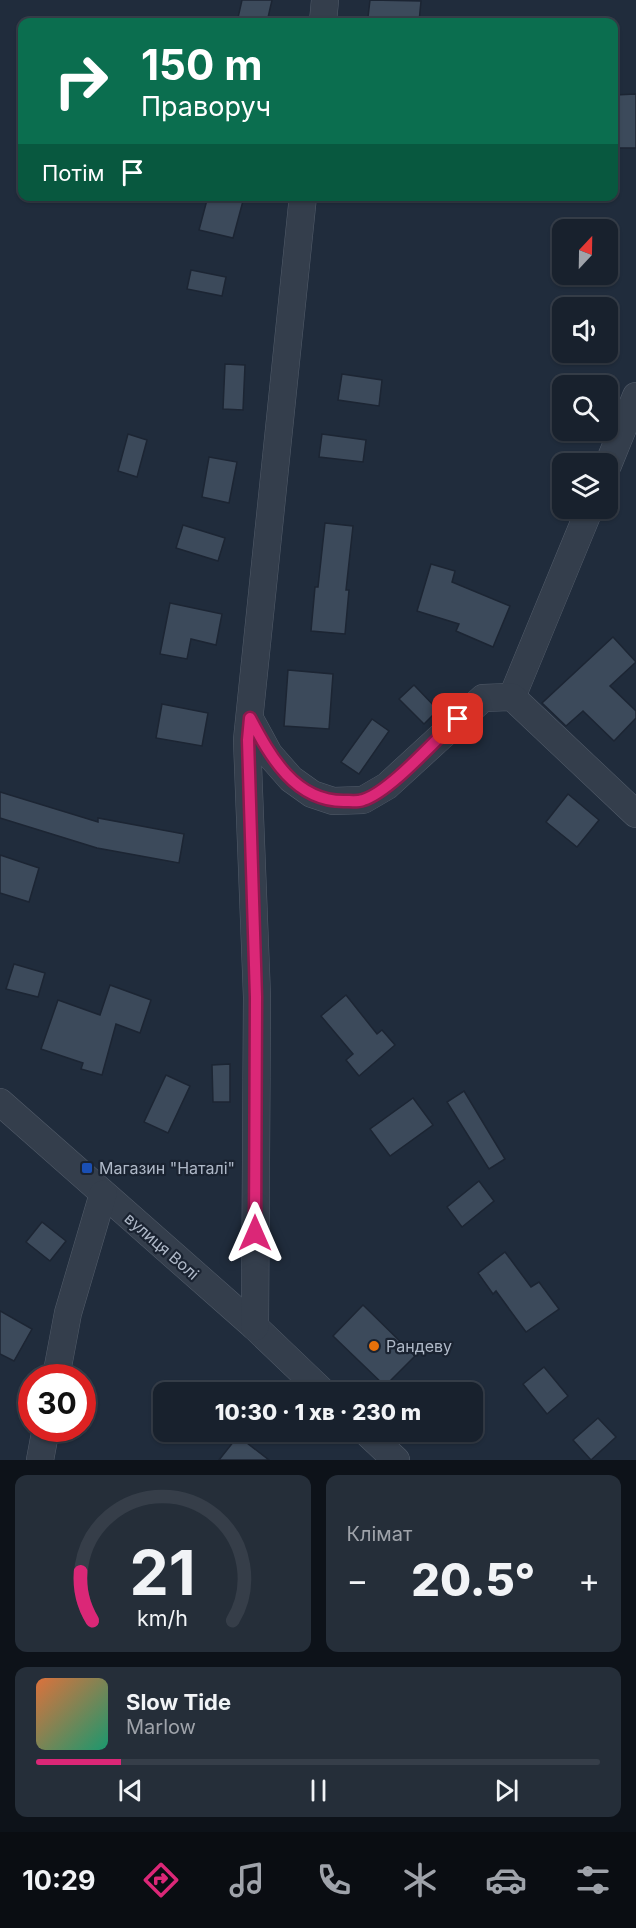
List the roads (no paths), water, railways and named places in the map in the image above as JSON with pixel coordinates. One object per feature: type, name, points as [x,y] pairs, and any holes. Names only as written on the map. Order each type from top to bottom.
[{"type":"street","points":[[323,18],[325,0]]},
{"type":"street","points":[[255,1327],[256,997],[248,740],[302,201]]},
{"type":"street","points":[[613,453],[636,396]]},
{"type":"street","points":[[512,697],[585,519]]},
{"type":"street","points":[[250,718],[269,754],[291,780],[312,794],[333,801],[363,800],[387,786],[483,698],[512,697],[636,814]]},
{"type":"street","name":"вулиця Волі","points":[[0,1102],[255,1327],[313,1382]]},
{"type":"street","points":[[58,1364],[68,1312],[103,1194]]},
{"type":"street","points":[[40,1460],[43,1442]]},
{"type":"street","points":[[377,1442],[396,1460]]},
{"type":"place","name":"Магазин \"Наталі\"","points":[[87,1168]]},
{"type":"place","name":"Рандеву","points":[[374,1346]]}]
